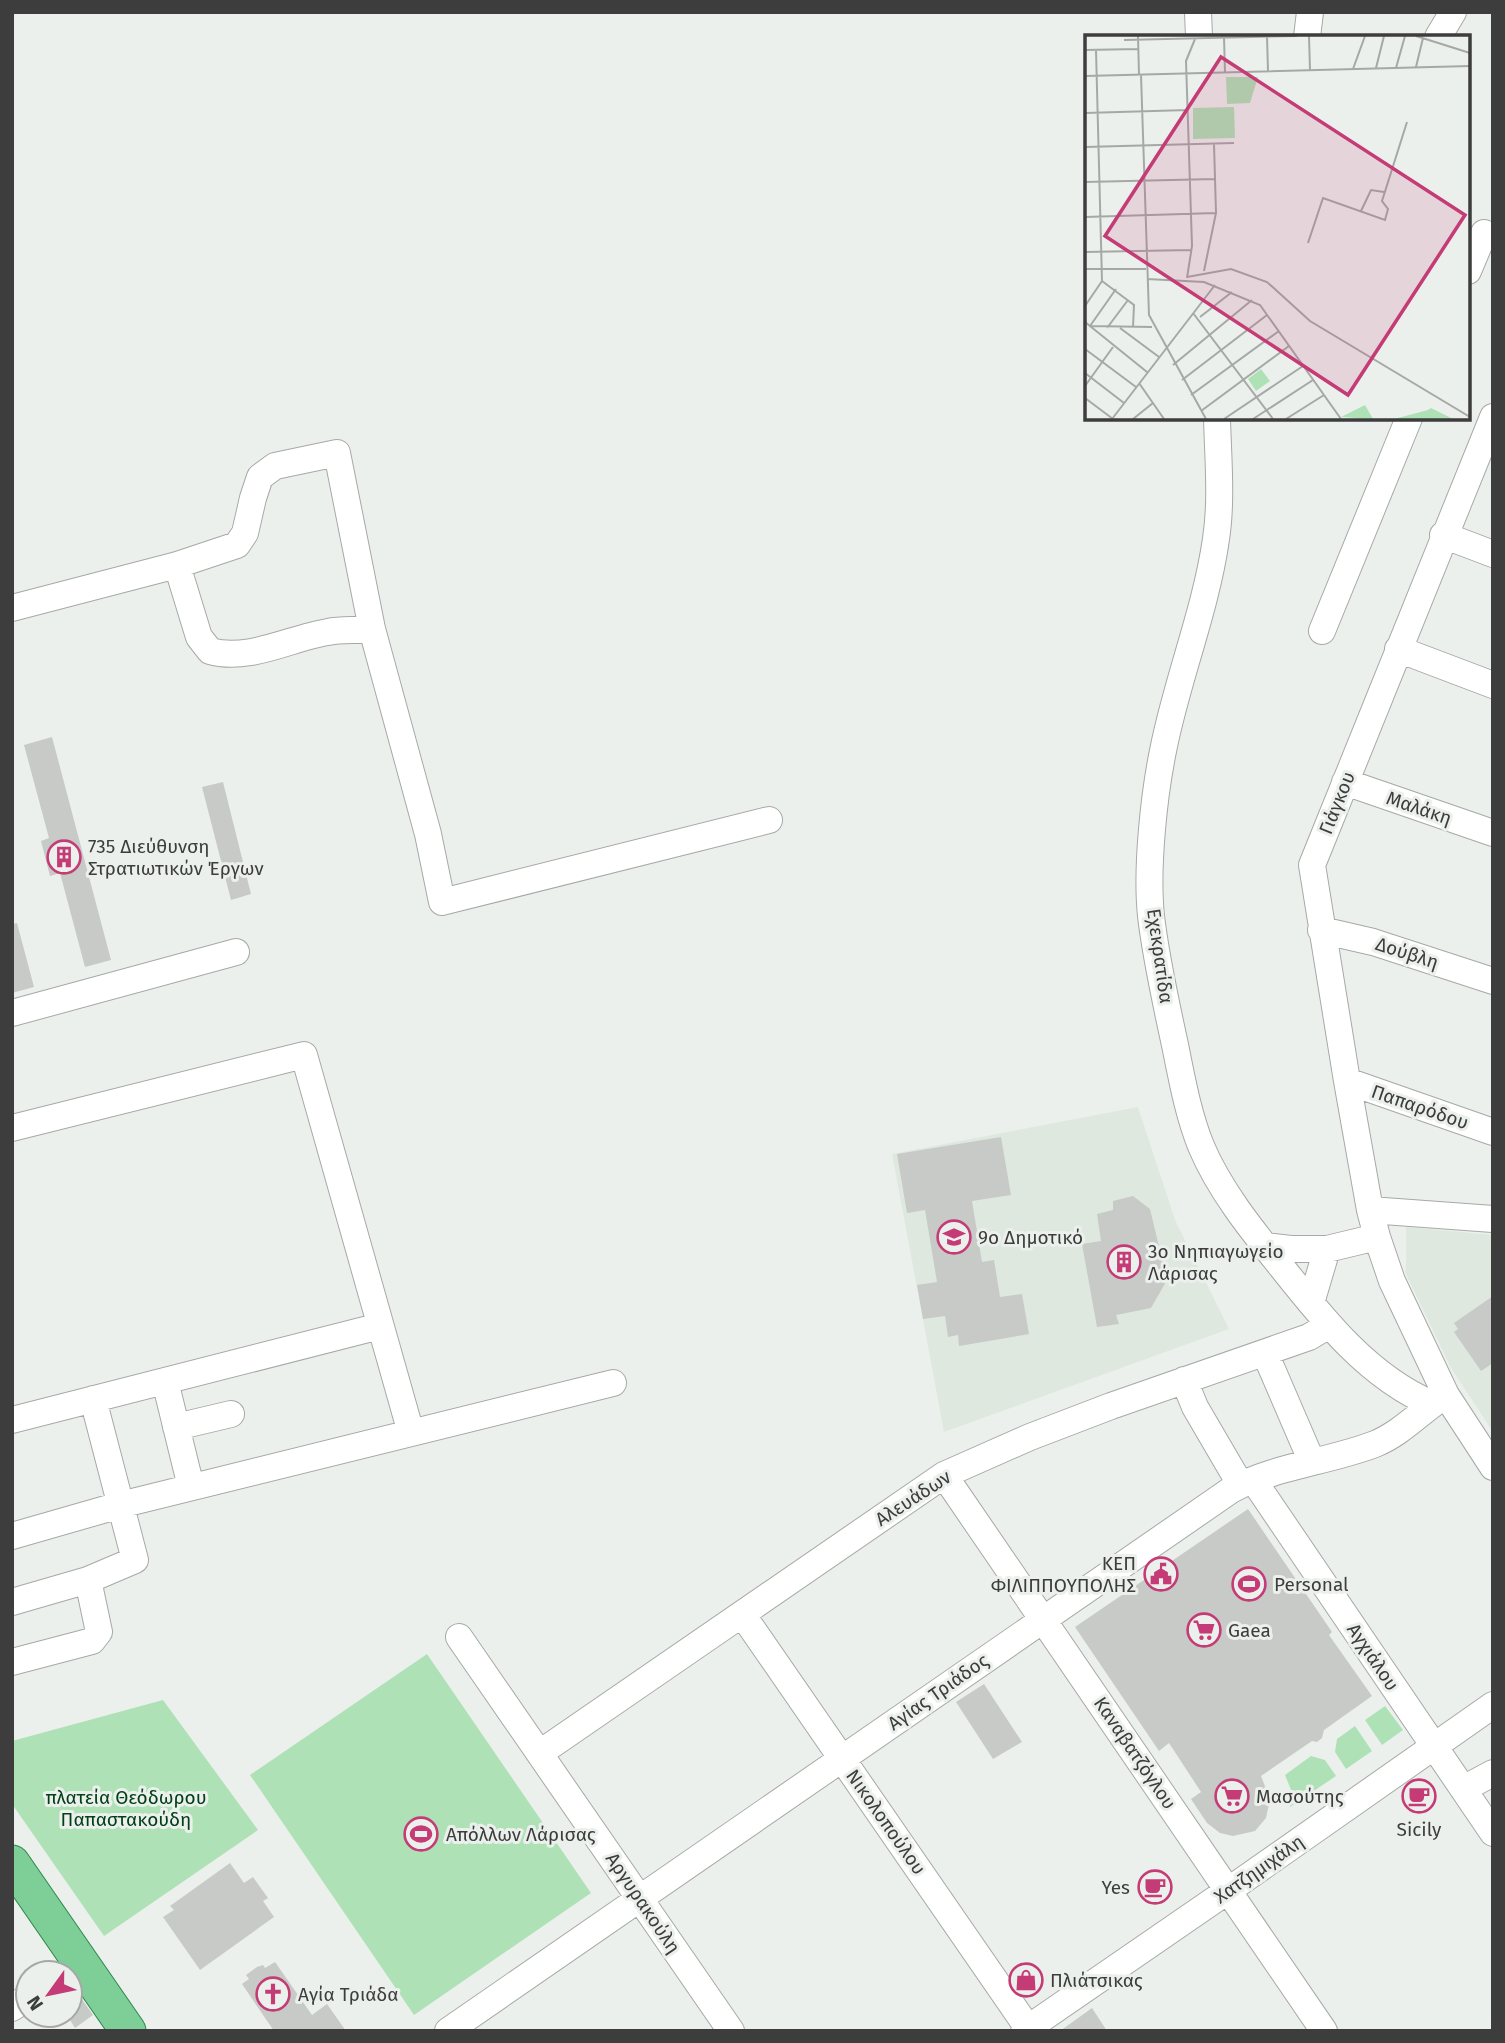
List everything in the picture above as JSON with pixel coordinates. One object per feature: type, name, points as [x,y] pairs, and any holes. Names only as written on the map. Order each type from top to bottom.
[{"type":"main road","points":[[12,1863],[66,1959]]},
{"type":"main road","points":[[84,1982],[128,2031]]},
{"type":"street","points":[[1198,12],[1199,35]]},
{"type":"street","points":[[1307,35],[1310,12]]},
{"type":"street","points":[[1439,35],[1453,12]]},
{"type":"street","points":[[1470,267],[1490,227]]},
{"type":"street","name":"Γιάγκου","points":[[1493,417],[1312,864],[1346,1082],[1377,1237],[1439,1400],[1493,1467]]},
{"type":"street","name":"Εχεκρατίδα","points":[[1217,420],[1219,510],[1216,537],[1210,574],[1186,653],[1163,749],[1151,844],[1151,914],[1188,1107],[1201,1146],[1220,1182],[1265,1245],[1329,1325],[1352,1348],[1418,1398],[1439,1400]]},
{"type":"street","points":[[1322,631],[1408,420]]},
{"type":"street","points":[[12,608],[177,565],[237,545],[245,533],[260,477],[275,466],[337,453],[372,629],[428,834],[442,902],[769,820]]},
{"type":"street","points":[[1443,535],[1493,554]]},
{"type":"street","points":[[177,565],[199,637],[210,651],[234,656],[330,631],[372,629]]},
{"type":"street","points":[[1398,649],[1493,685]]},
{"type":"street","name":"Μαλάκη","points":[[1345,782],[1493,833]]},
{"type":"street","name":"Δούβλη","points":[[1321,930],[1373,942],[1493,981]]},
{"type":"street","points":[[12,1013],[236,952]]},
{"type":"street","points":[[12,1128],[304,1055],[411,1433]]},
{"type":"street","name":"Παπαρόδου","points":[[1346,1082],[1493,1132]]},
{"type":"street","points":[[1370,1210],[1493,1219]]},
{"type":"street","points":[[1265,1245],[1291,1249],[1327,1249],[1377,1237]]},
{"type":"street","points":[[1311,1303],[1327,1249]]},
{"type":"street","name":"Αλευάδων","points":[[540,1753],[944,1475],[1030,1437],[1309,1337],[1329,1325]]},
{"type":"street","points":[[12,1420],[380,1326]]},
{"type":"street","points":[[1265,1353],[1312,1462]]},
{"type":"street","name":"Αγχιάλου","points":[[1184,1380],[1195,1407],[1493,1833]]},
{"type":"street","points":[[165,1381],[191,1487]]},
{"type":"street","points":[[12,1536],[120,1505],[613,1382]]},
{"type":"street","points":[[12,1602],[88,1580],[135,1560],[93,1399]]},
{"type":"street","name":"Αγίας Τριάδος","points":[[448,2031],[1043,1619],[1247,1483],[1376,1444],[1410,1424],[1439,1400]]},
{"type":"street","points":[[176,1427],[231,1414]]},
{"type":"street","name":"Καναβατζόγλου","points":[[944,1475],[1324,2031]]},
{"type":"street","points":[[12,1662],[92,1641],[99,1632],[88,1580]]},
{"type":"street","name":"Νικολοπούλου","points":[[742,1614],[1027,2030]]},
{"type":"street","name":"Αργυρακούλη","points":[[459,1637],[731,2031]]},
{"type":"street","name":"Χατζημιχάλη","points":[[1027,2030],[1493,1705]]},
{"type":"street","points":[[1463,1789],[1493,1773]]},
{"type":"shaded area","points":[[1138,1107],[1175,1220],[1229,1329],[944,1432],[892,1154]]},
{"type":"shaded area","points":[[1406,1227],[1493,1235],[1493,1432],[1451,1368],[1406,1274]]},
{"type":"green space","name":"Απόλλων Λάρισας","points":[[427,1654],[591,1893],[414,2015],[250,1775]]},
{"type":"green space","name":"πλατεία Θεόδωρου Παπαστακούδη","points":[[163,1700],[258,1830],[104,1936],[12,1804],[12,1741]]},
{"type":"green space","points":[[1385,1706],[1403,1730],[1382,1745],[1365,1720]]},
{"type":"green space","points":[[1355,1726],[1372,1751],[1346,1769],[1335,1752],[1337,1739]]},
{"type":"green space","points":[[1311,1756],[1325,1760],[1336,1776],[1290,1807],[1291,1790],[1285,1775]]},
{"type":"building","name":"735 Διεύθυνση Στρατιωτικών Έργων","points":[[52,737],[111,960],[85,967],[60,873],[50,876],[41,841],[49,838],[24,745]]},
{"type":"building","points":[[223,782],[251,894],[231,900],[202,787]]},
{"type":"building","points":[[17,923],[34,987],[12,993],[12,924]]},
{"type":"building","name":"9ο Δημοτικό","points":[[1001,1137],[1011,1195],[972,1201],[982,1262],[994,1260],[1000,1297],[1022,1294],[1029,1334],[959,1346],[958,1335],[948,1337],[945,1316],[923,1319],[917,1285],[937,1282],[925,1210],[907,1213],[897,1154]]},
{"type":"building","name":"3o Νηπιαγωγείο Λάρισας","points":[[1133,1196],[1150,1209],[1167,1280],[1151,1308],[1116,1315],[1119,1324],[1097,1327],[1082,1244],[1101,1241],[1097,1214],[1113,1210],[1113,1201]]},
{"type":"building","points":[[1493,1296],[1493,1363],[1481,1371],[1454,1332],[1458,1329],[1454,1323]]},
{"type":"building","name":"Gaea","points":[[1248,1509],[1332,1632],[1329,1635],[1372,1696],[1324,1730],[1322,1738],[1317,1742],[1312,1741],[1261,1776],[1270,1799],[1266,1818],[1255,1831],[1233,1836],[1220,1833],[1207,1823],[1191,1799],[1201,1792],[1169,1743],[1159,1751],[1075,1627]]},
{"type":"building","points":[[984,1684],[1022,1742],[993,1759],[956,1702]]},
{"type":"building","points":[[230,1863],[244,1883],[253,1877],[268,1898],[263,1901],[274,1917],[200,1970],[163,1917],[174,1910],[170,1906]]},
{"type":"building","name":"Αγία Τριάδα","points":[[275,1962],[312,2015],[327,2004],[346,2031],[274,2031],[242,1984],[249,1979],[246,1975],[257,1967],[263,1965],[265,1968]]},
{"type":"building","points":[[84,2002],[93,2015],[84,2022]]},
{"type":"building","points":[[1092,2008],[1107,2031],[1060,2031]]},
{"type":"place","name":"735 Διεύθυνση Στρατιωτικών Έργων","points":[[64,857]]},
{"type":"place","name":"9ο Δημοτικό","points":[[954,1237]]},
{"type":"place","name":"3o Νηπιαγωγείο Λάρισας","points":[[1124,1262]]},
{"type":"place","name":"ΚΕΠ ΦΙΛΙΠΠΟΥΠΟΛΗΣ","points":[[1161,1574]]},
{"type":"place","name":"Personal","points":[[1249,1584]]},
{"type":"place","name":"Gaea","points":[[1204,1630]]},
{"type":"place","name":"Μασούτης","points":[[1232,1796]]},
{"type":"place","name":"Sicily","points":[[1419,1796]]},
{"type":"place","name":"Απόλλων Λάρισας","points":[[421,1834]]},
{"type":"place","name":"Yes","points":[[1155,1887]]},
{"type":"place","name":"Πλιάτσικας","points":[[1026,1980]]},
{"type":"place","name":"Αγία Τριάδα","points":[[273,1994]]}]
